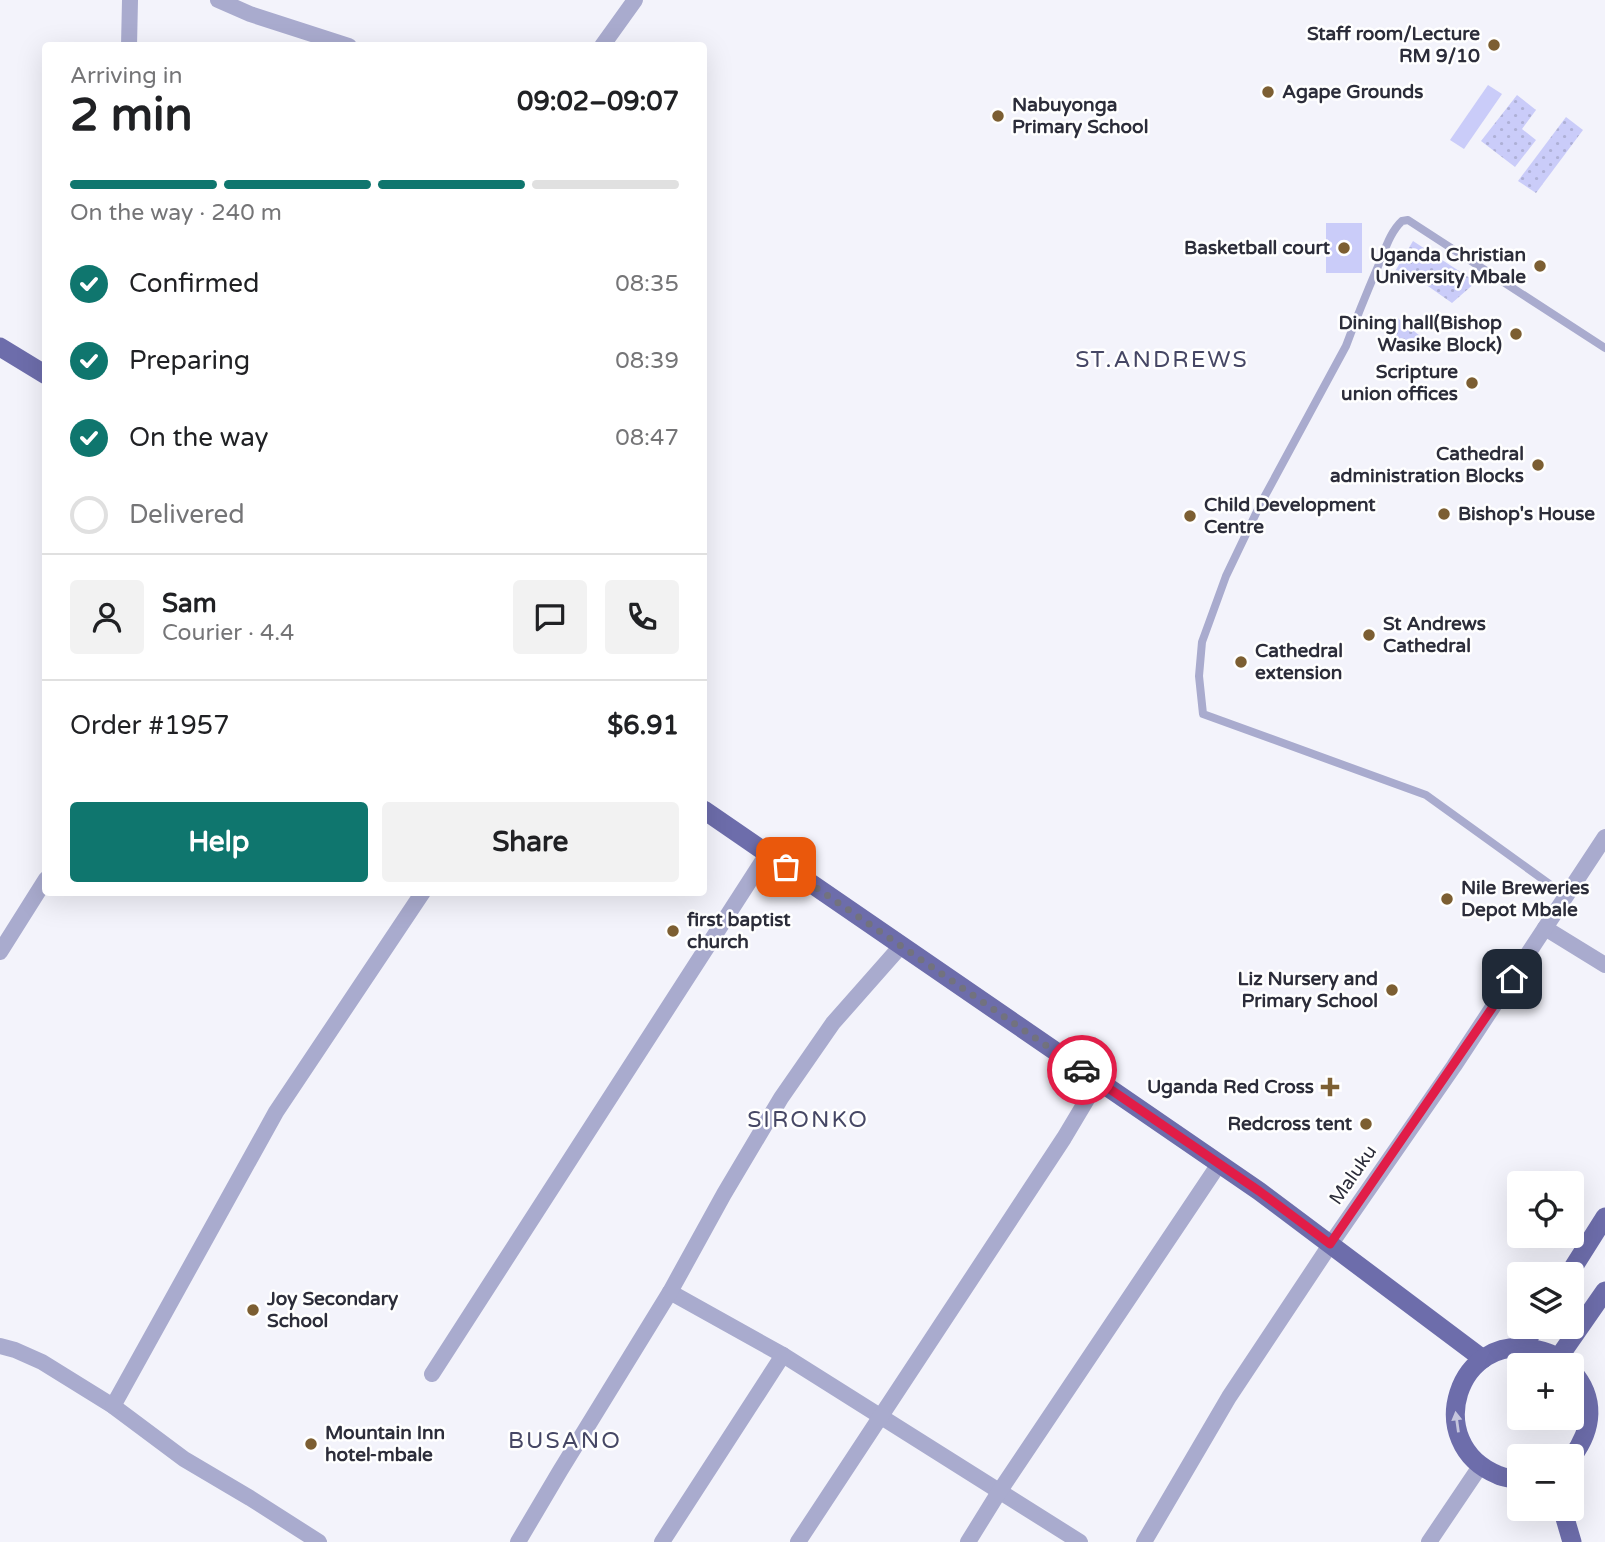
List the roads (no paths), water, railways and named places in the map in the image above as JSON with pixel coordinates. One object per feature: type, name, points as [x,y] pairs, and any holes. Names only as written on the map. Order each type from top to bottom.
[{"type":"main road","points":[[0,347],[42,372]]},
{"type":"main road","points":[[707,812],[1259,1191],[1483,1359]]},
{"type":"main road","points":[[1577,1262],[1605,1217]]},
{"type":"main road","points":[[1571,1353],[1605,1291]]},
{"type":"main road","points":[[1523,1346],[1528,1339]]},
{"type":"main road","points":[[1507,1477],[1499,1476],[1480,1465],[1467,1452],[1459,1437],[1455,1414],[1458,1392],[1466,1376],[1483,1359],[1500,1350],[1523,1346],[1549,1353]]},
{"type":"main road","points":[[1581,1444],[1588,1427],[1589,1404],[1584,1390]]},
{"type":"main road","points":[[1566,1521],[1572,1542]]},
{"type":"street","points":[[129,42],[130,0]]},
{"type":"street","points":[[218,0],[250,14],[337,42]]},
{"type":"street","points":[[605,42],[635,0]]},
{"type":"street","name":"Maluku","points":[[1144,1542],[1229,1397],[1330,1244],[1454,1066],[1605,837]]},
{"type":"street","points":[[432,1374],[767,854]]},
{"type":"street","points":[[0,952],[42,885]]},
{"type":"street","points":[[113,1406],[276,1112],[420,896]]},
{"type":"street","points":[[1545,928],[1605,965]]},
{"type":"street","points":[[518,1542],[670,1292],[781,1098],[833,1023],[901,946]]},
{"type":"street","points":[[797,1542],[1064,1138],[1098,1081]]},
{"type":"street","points":[[968,1542],[1219,1164]]},
{"type":"street","points":[[670,1292],[783,1355],[1080,1542]]},
{"type":"street","points":[[0,1346],[43,1362],[113,1406],[184,1459],[319,1542]]},
{"type":"street","points":[[662,1542],[783,1355]]},
{"type":"street","points":[[1429,1542],[1480,1465]]},
{"type":"lane","points":[[1566,896],[1426,796],[1203,714],[1199,676],[1202,642],[1226,576],[1346,346],[1386,247],[1396,226],[1402,220],[1408,220],[1605,348]]},
{"type":"place","name":"Staff room/Lecture RM 9/10","points":[[1494,45]]},
{"type":"place","name":"Agape Grounds","points":[[1268,92]]},
{"type":"place","name":"Nabuyonga Primary School","points":[[998,116]]},
{"type":"place","name":"Basketball court","points":[[1344,248]]},
{"type":"place","name":"Uganda Christian University Mbale","points":[[1540,266]]},
{"type":"place","name":"Dining hall(Bishop Wasike Block)","points":[[1516,334]]},
{"type":"place","name":"Scripture union offices","points":[[1472,383]]},
{"type":"place","name":"Cathedral administration Blocks","points":[[1538,465]]},
{"type":"place","name":"Bishop's House","points":[[1444,514]]},
{"type":"place","name":"Child Development Centre","points":[[1190,516]]},
{"type":"place","name":"St Andrews Cathedral","points":[[1369,635]]},
{"type":"place","name":"Cathedral extension","points":[[1241,662]]},
{"type":"place","name":"Nile Breweries Depot Mbale","points":[[1447,899]]},
{"type":"place","name":"first baptist church","points":[[673,931]]},
{"type":"place","name":"Liz Nursery and Primary School","points":[[1392,990]]},
{"type":"place","name":"Uganda Red Cross","points":[[1330,1087]]},
{"type":"place","name":"Redcross tent","points":[[1366,1124]]},
{"type":"place","name":"Joy Secondary School","points":[[253,1310]]},
{"type":"place","name":"Mountain Inn hotel-mbale","points":[[311,1444]]},
{"type":"district","name":"ST.ANDREWS","points":[[1162,360]]},
{"type":"district","name":"SIRONKO","points":[[808,1120]]},
{"type":"district","name":"BUSANO","points":[[565,1441]]}]
